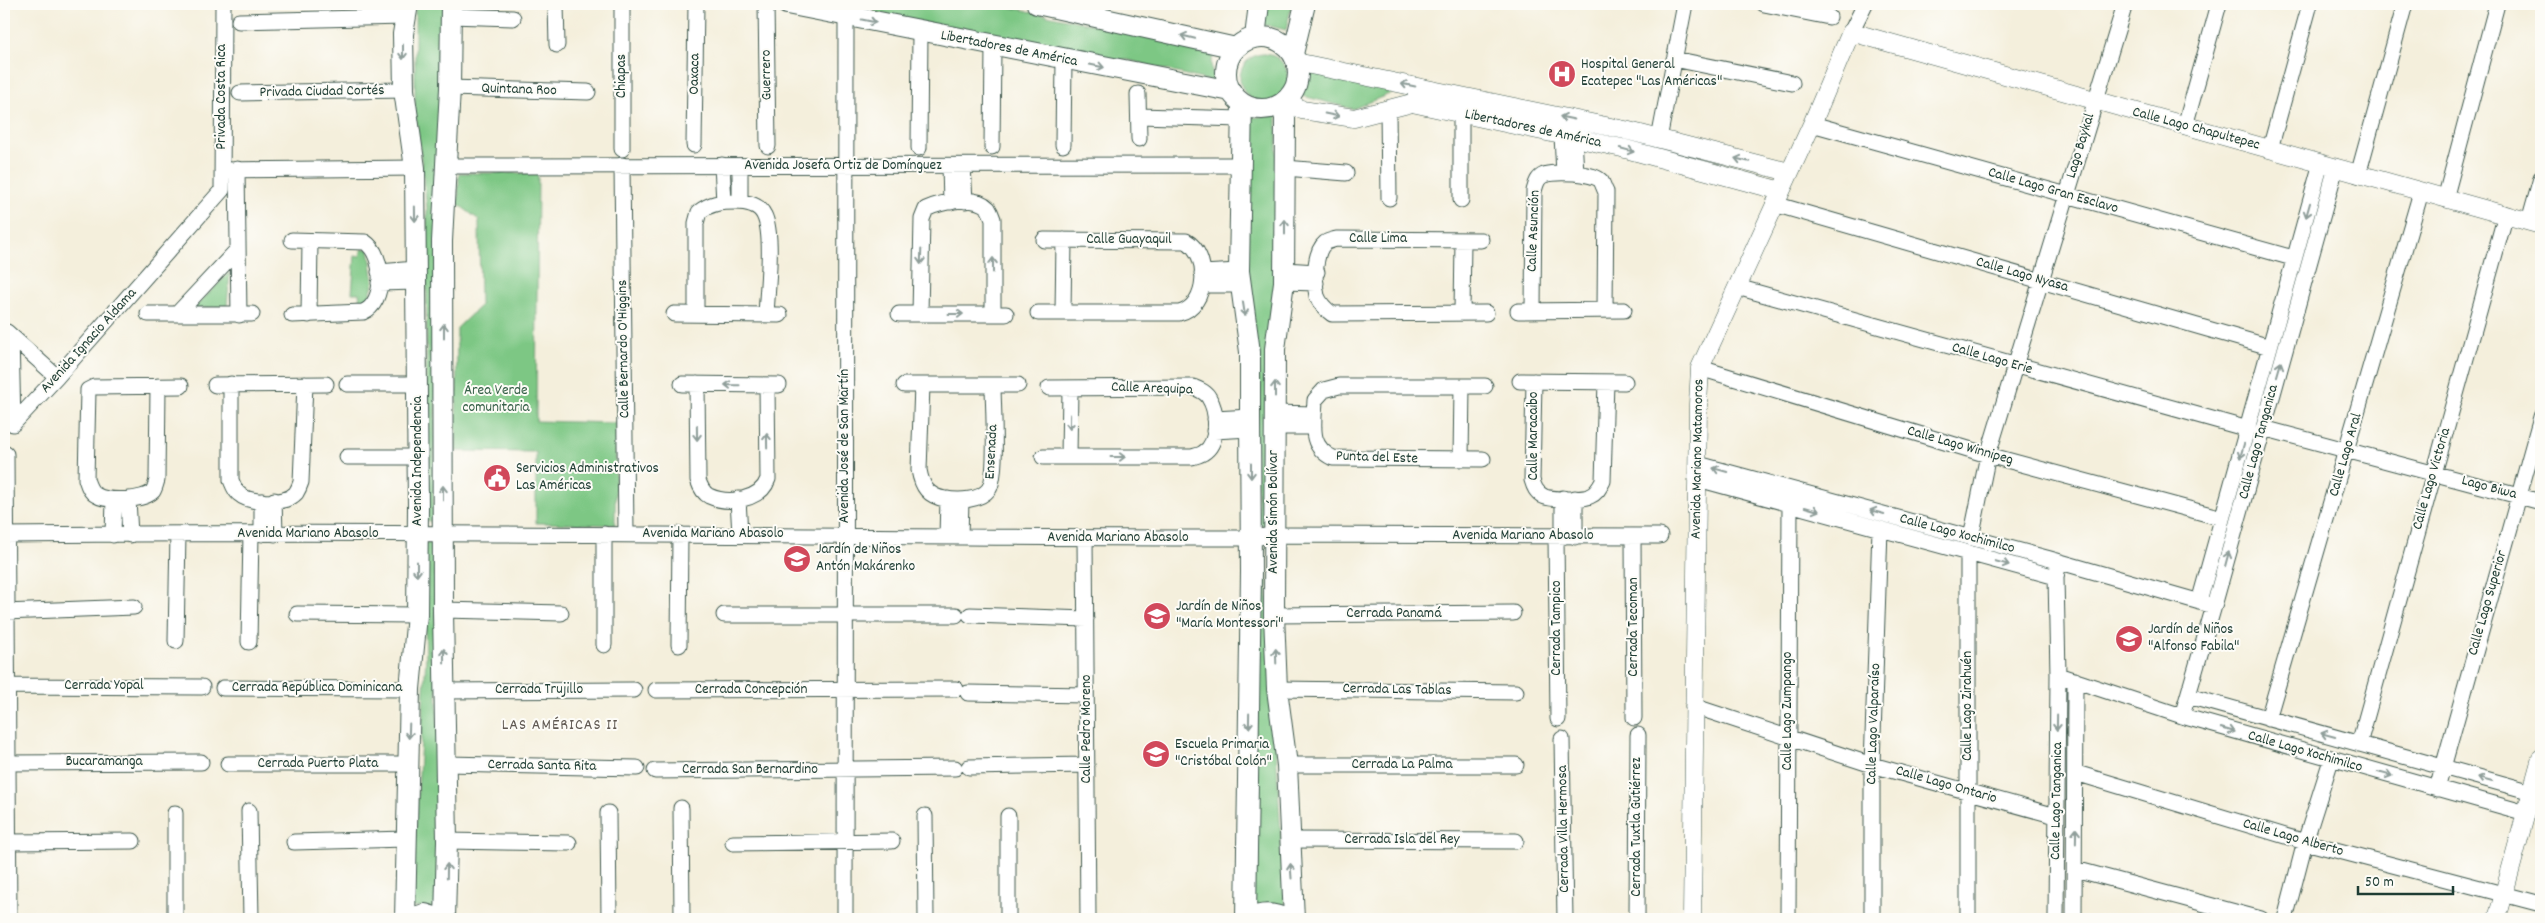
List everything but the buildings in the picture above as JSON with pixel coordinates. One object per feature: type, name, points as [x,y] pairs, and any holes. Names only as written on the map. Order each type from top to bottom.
[{"type":"main road","name":"Libertadores de América","points":[[787,4],[849,10],[920,31],[1064,60],[1238,105]]},
{"type":"main road","points":[[1037,4],[1236,48]]},
{"type":"main road","points":[[1255,37],[1258,4]]},
{"type":"main road","points":[[1295,58],[1284,44],[1272,38],[1255,37],[1245,41],[1236,48],[1229,58],[1226,69],[1227,80],[1238,105],[1261,110],[1284,102],[1297,83],[1295,58],[1304,4]]},
{"type":"main road","name":"Avenida Independencia","points":[[406,10],[404,90],[415,168],[418,457],[417,615],[410,689],[406,919]]},
{"type":"main road","name":"Avenida Independencia","points":[[446,919],[442,242],[450,88],[451,10]]},
{"type":"main road","name":"Avenida Simón Bolívar","points":[[1284,102],[1284,276],[1275,349],[1274,615],[1277,689],[1288,765],[1289,840],[1294,919]]},
{"type":"main road","name":"Avenida Simón Bolívar","points":[[1238,105],[1241,165],[1240,278],[1250,352],[1251,538],[1247,919]]},
{"type":"main road","points":[[406,919],[425,914],[441,919]]},
{"type":"main road","points":[[1247,919],[1265,914],[1276,914],[1287,919]]},
{"type":"street","name":"Privada Costa Rica","points":[[222,4],[230,169],[222,190]]},
{"type":"street","points":[[556,4],[557,45]]},
{"type":"street","name":"Chiapas","points":[[622,4],[622,148]]},
{"type":"street","name":"Oaxaca","points":[[694,145],[696,4]]},
{"type":"street","name":"Guerrero","points":[[766,4],[768,146]]},
{"type":"street","points":[[1659,138],[1685,4]]},
{"type":"street","points":[[1764,4],[1829,17]]},
{"type":"street","name":"Avenida Mariano Matamoros","points":[[1692,919],[1693,706],[1700,368],[1865,4]]},
{"type":"street","name":"Lago Baykal","points":[[1971,538],[1988,455],[2125,4]]},
{"type":"street","points":[[2185,126],[2219,4]]},
{"type":"street","points":[[2270,149],[2310,4]]},
{"type":"street","points":[[2358,175],[2404,4]]},
{"type":"street","points":[[2444,199],[2497,4]]},
{"type":"street","points":[[239,21],[406,10]]},
{"type":"street","points":[[451,10],[513,18]]},
{"type":"street","name":"Avenida José de San Martín","points":[[845,919],[846,166],[849,10]]},
{"type":"street","points":[[919,148],[920,31]]},
{"type":"street","name":"Calle Lago Chapultepec","points":[[1851,32],[2535,223]]},
{"type":"street","points":[[992,46],[992,146]]},
{"type":"street","name":"Libertadores de América","points":[[1295,58],[1659,138],[1790,172]]},
{"type":"street","points":[[1674,59],[1792,83]]},
{"type":"street","points":[[1063,145],[1064,60]]},
{"type":"street","name":"Quintana Roo","points":[[450,88],[588,92]]},
{"type":"street","name":"Privada Ciudad Cortés","points":[[240,93],[404,90]]},
{"type":"street","points":[[1138,94],[1139,139]]},
{"type":"street","name":"Libertadores de América","points":[[1284,102],[1302,110],[1354,118],[1412,103],[1622,148],[1777,198]]},
{"type":"street","points":[[1138,116],[1238,105]]},
{"type":"street","points":[[1388,109],[1389,198]]},
{"type":"street","points":[[1461,114],[1461,200]]},
{"type":"street","name":"Calle Lago Gran Esclavo","points":[[1812,124],[2293,258]]},
{"type":"street","points":[[1568,137],[1570,173]]},
{"type":"street","name":"Avenida Josefa Ortiz de Domínguez","points":[[445,166],[622,164],[740,166],[1241,165]]},
{"type":"street","name":"Calle Bernardo O'Higgins","points":[[622,164],[626,534]]},
{"type":"street","points":[[722,165],[724,202]]},
{"type":"street","name":"Calle Lago Tanganica","points":[[2182,716],[2214,606],[2255,428],[2270,347],[2293,258],[2328,165]]},
{"type":"street","name":"Calle Lago Tanganica","points":[[2198,602],[2222,518],[2255,428],[2328,165]]},
{"type":"street","points":[[740,166],[740,202]]},
{"type":"street","points":[[956,166],[958,202]]},
{"type":"street","points":[[148,314],[246,314],[230,169],[415,168]]},
{"type":"street","points":[[1285,168],[1346,173]]},
{"type":"street","name":"Calle Asunción","points":[[1605,310],[1606,192],[1601,180],[1592,175],[1570,173],[1545,175],[1536,181],[1534,190],[1525,311],[1624,310]]},
{"type":"street","points":[[2535,223],[2541,178]]},
{"type":"street","name":"Avenida Ignacio Aldama","points":[[7,332],[13,424],[58,377],[222,190]]},
{"type":"street","name":"Calle Lago Aral","points":[[2268,719],[2348,450],[2421,192]]},
{"type":"street","name":"Calle Lago Nyasa","points":[[1777,198],[2042,281],[2270,347]]},
{"type":"street","points":[[674,314],[773,315],[768,229],[764,214],[755,204],[724,202],[710,204],[699,212],[696,224],[696,314]]},
{"type":"street","points":[[899,314],[920,314],[999,314],[993,219],[988,208],[979,203],[958,202],[936,204],[926,209],[922,219],[920,314]]},
{"type":"street","name":"Calle Lago Victoria","points":[[2359,744],[2506,214]]},
{"type":"street","name":"Calle Lima","points":[[1481,240],[1336,239],[1326,243],[1318,252],[1317,296],[1324,308],[1332,314],[1486,313]]},
{"type":"street","points":[[292,240],[365,242],[373,247],[379,277],[376,302],[371,309],[363,312],[292,315]]},
{"type":"street","name":"Calle Guayaquil","points":[[1044,240],[1186,241],[1197,250],[1202,279]]},
{"type":"street","name":"Calle Guayaquil","points":[[1063,313],[1064,240]]},
{"type":"street","points":[[1462,313],[1463,240]]},
{"type":"street","points":[[309,315],[310,241]]},
{"type":"street","points":[[177,314],[238,249]]},
{"type":"street","points":[[379,277],[416,276]]},
{"type":"street","points":[[1284,276],[1316,277]]},
{"type":"street","points":[[1038,313],[1179,313],[1190,310],[1197,303],[1202,279],[1240,278]]},
{"type":"street","name":"Calle Lago Erie","points":[[1737,287],[2016,366],[2255,428]]},
{"type":"street","points":[[7,332],[58,377]]},
{"type":"street","name":"Calle Lago Winnipeg","points":[[1700,368],[1988,455],[2222,518]]},
{"type":"street","name":"Calle Maracaibo","points":[[1606,382],[1602,481],[1597,492],[1588,498],[1544,498],[1536,491],[1532,480],[1527,381],[1625,382]]},
{"type":"street","points":[[215,384],[326,384]]},
{"type":"street","points":[[231,384],[231,480],[237,493],[247,500],[268,500],[286,498],[296,493],[302,482],[306,384]]},
{"type":"street","points":[[347,384],[417,384]]},
{"type":"street","points":[[689,384],[773,385],[768,479],[765,489],[755,496],[733,499],[709,496],[702,490],[698,480],[689,384]]},
{"type":"street","points":[[904,385],[1018,385]]},
{"type":"street","points":[[922,385],[919,470],[922,483],[929,494],[954,499],[954,537]]},
{"type":"street","name":"Ensenada","points":[[954,499],[978,497],[984,494],[994,478],[993,385]]},
{"type":"street","points":[[158,386],[158,480],[153,491],[143,497],[121,499],[97,496],[90,489],[86,479],[88,390],[94,387],[158,386],[181,386]]},
{"type":"street","points":[[1274,420],[1314,420],[1315,400],[1324,390],[1339,386],[1484,386]]},
{"type":"street","points":[[1461,459],[1462,386]]},
{"type":"street","name":"Calle Arequipa","points":[[1049,388],[1194,387],[1205,393],[1209,398],[1214,425]]},
{"type":"street","points":[[1069,457],[1070,388]]},
{"type":"street","name":"Calle Lago Superior","points":[[2437,789],[2541,417]]},
{"type":"street","name":"Punta del Este","points":[[1314,420],[1315,444],[1321,452],[1333,458],[1483,460]]},
{"type":"street","points":[[1043,457],[1192,457],[1204,453],[1208,448],[1214,425],[1250,423]]},
{"type":"street","name":"Lago Biwa","points":[[2255,428],[2348,450],[2541,502]]},
{"type":"street","points":[[6,454],[5,612],[9,919]]},
{"type":"street","points":[[347,457],[418,457]]},
{"type":"street","name":"Calle Lago Xochimilco","points":[[1698,471],[1790,503],[1968,554],[2057,570],[2214,606]]},
{"type":"street","name":"Calle Lago Xochimilco","points":[[1698,471],[1971,538],[2057,570]]},
{"type":"street","points":[[1565,537],[1569,498]]},
{"type":"street","points":[[121,499],[130,535]]},
{"type":"street","points":[[113,535],[121,499]]},
{"type":"street","points":[[733,499],[734,535]]},
{"type":"street","points":[[249,642],[268,500]]},
{"type":"street","name":"Calle Lago Zumpango","points":[[1788,919],[1790,503]]},
{"type":"street","name":"Calle Lago Valparaíso","points":[[1872,919],[1872,765],[1880,529]]},
{"type":"street","name":"Avenida Mariano Abasolo","points":[[5,535],[444,533],[1085,538],[1251,538],[1274,535],[1660,536]]},
{"type":"street","points":[[176,641],[178,534]]},
{"type":"street","points":[[604,534],[604,645]]},
{"type":"street","points":[[679,645],[680,534]]},
{"type":"street","name":"Cerrada Tecoman","points":[[1633,536],[1634,718]]},
{"type":"street","name":"Cerrada Tampico","points":[[1558,719],[1565,537]]},
{"type":"street","name":"Calle Pedro Moreno","points":[[1085,538],[1088,919]]},
{"type":"street","name":"Calle Lago Zirahuén","points":[[1968,554],[1968,919]]},
{"type":"street","name":"Calle Lago Tanganica","points":[[2056,919],[2057,570]]},
{"type":"street","points":[[5,612],[134,607]]},
{"type":"street","points":[[443,610],[561,613]]},
{"type":"street","points":[[297,614],[417,615]]},
{"type":"street","name":"Cerrada Panamá","points":[[1274,615],[1514,614]]},
{"type":"street","points":[[724,615],[963,615],[1086,619]]},
{"type":"street","name":"Calle Lago Xochimilco","points":[[2058,675],[2182,716],[2331,760],[2526,813]]},
{"type":"street","name":"Calle Lago Tanganica","points":[[2074,919],[2075,680]]},
{"type":"street","name":"Cerrada Yopal","points":[[6,686],[202,687]]},
{"type":"street","name":"Cerrada República Dominicana","points":[[223,688],[410,689]]},
{"type":"street","name":"Cerrada Las Tablas","points":[[1277,689],[1516,692]]},
{"type":"street","name":"Cerrada Trujillo","points":[[444,691],[634,690]]},
{"type":"street","name":"Cerrada Concepción","points":[[656,690],[962,691],[1086,695]]},
{"type":"street","name":"Calle Lago Xochimilco","points":[[2188,696],[2532,792]]},
{"type":"street","name":"Calle Lago Ontario","points":[[1693,706],[1872,765],[2056,816]]},
{"type":"street","name":"Cerrada Tuxtla Gutiérrez","points":[[1637,919],[1638,735]]},
{"type":"street","name":"Cerrada Villa Hermosa","points":[[1562,739],[1565,919]]},
{"type":"street","points":[[2497,919],[2541,758]]},
{"type":"street","points":[[2285,919],[2305,842],[2331,760]]},
{"type":"street","name":"Bucaramanga","points":[[7,762],[201,762]]},
{"type":"street","name":"Cerrada Puerto Plata","points":[[228,764],[408,764]]},
{"type":"street","name":"Cerrada Santa Rita","points":[[446,764],[637,768]]},
{"type":"street","name":"Cerrada La Palma","points":[[1288,765],[1516,764]]},
{"type":"street","name":"Cerrada San Bernardino","points":[[655,771],[1087,765]]},
{"type":"street","name":"Calle Lago Alberto","points":[[2076,773],[2305,842],[2541,904]]},
{"type":"street","points":[[681,808],[682,919]]},
{"type":"street","points":[[249,811],[251,919]]},
{"type":"street","points":[[175,813],[175,919]]},
{"type":"street","points":[[608,813],[609,919]]},
{"type":"street","points":[[925,816],[926,919]]},
{"type":"street","points":[[1008,816],[1008,919]]},
{"type":"street","points":[[294,842],[406,839]]},
{"type":"street","name":"Cerrada Isla del Rey","points":[[1289,840],[1516,841]]},
{"type":"street","points":[[447,841],[569,843]]},
{"type":"street","points":[[733,843],[892,841]]},
{"type":"street","points":[[8,842],[133,842]]},
{"type":"street","points":[[2075,868],[2261,919]]},
{"type":"street","points":[[2056,889],[2074,891]]},
{"type":"green space","points":[[415,4],[445,4],[433,518],[431,522],[427,520],[426,485],[427,208],[415,109]]},
{"type":"green space","points":[[877,4],[994,4],[1215,50],[1211,63],[1213,82],[1128,60],[1083,59],[874,12]]},
{"type":"green space","points":[[1265,4],[1292,4],[1286,30],[1261,24]]},
{"type":"green space","points":[[1259,54],[1269,54],[1281,61],[1288,73],[1288,83],[1281,95],[1269,102],[1259,102],[1251,98],[1244,91],[1240,83],[1240,73],[1244,65],[1251,58]]},
{"type":"green space","points":[[1303,68],[1394,92],[1353,109],[1299,95]]},
{"type":"green space","points":[[1277,115],[1277,281],[1267,525],[1259,525],[1246,265],[1248,118]]},
{"type":"green space","name":"Área Verde comunitaria","points":[[459,173],[538,173],[536,421],[616,423],[615,525],[536,523],[536,452],[456,451],[457,328],[480,306],[479,220],[458,204]]},
{"type":"green space","points":[[362,249],[369,249],[374,282],[369,297],[360,302],[359,293],[352,293],[355,255],[360,256]]},
{"type":"green space","points":[[230,272],[227,306],[193,309]]},
{"type":"green space","points":[[422,543],[435,543],[440,908],[411,907],[426,657]]},
{"type":"green space","points":[[1265,545],[1285,911],[1252,911],[1252,794]]},
{"type":"place","name":"Hospital General Ecatepec \"Las Américas\"","points":[[1562,74]]},
{"type":"place","name":"Servicios Administrativos Las Américas","points":[[497,478]]},
{"type":"place","name":"Jardín de Niños Antón Makárenko","points":[[797,559]]},
{"type":"place","name":"Jardín de Niños \"María Montessori\"","points":[[1157,616]]},
{"type":"place","name":"Jardín de Niños \"Alfonso Fabila\"","points":[[2129,639]]},
{"type":"place","name":"Escuela Primaria \"Cristóbal Colón\"","points":[[1156,754]]},
{"type":"district","name":"LAS AMÉRICAS II","points":[[560,725]]}]
